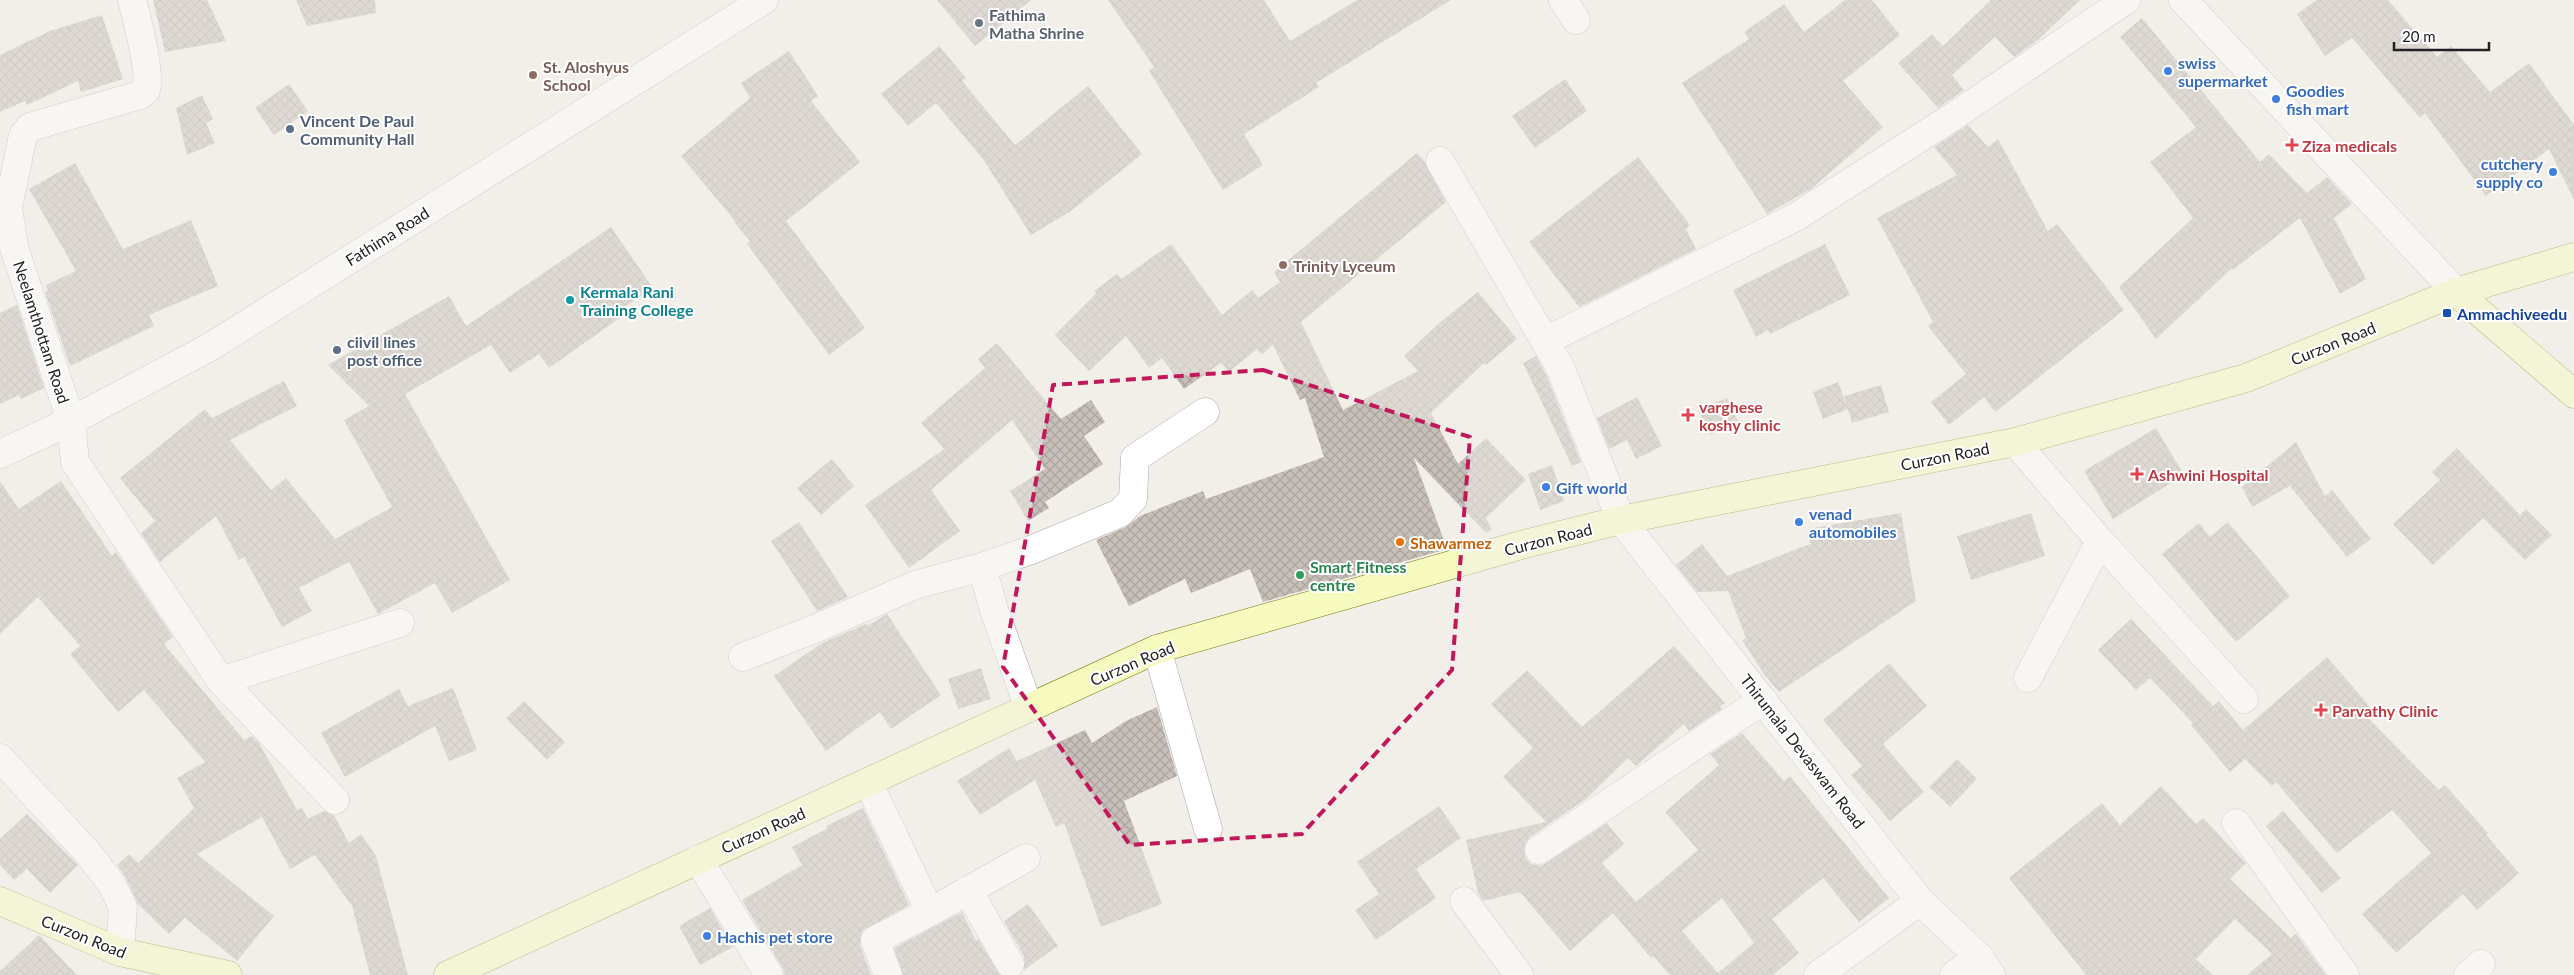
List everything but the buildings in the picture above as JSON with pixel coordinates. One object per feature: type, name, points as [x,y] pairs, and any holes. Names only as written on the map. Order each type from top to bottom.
[{"type":"main road","name":"Curzon Road","points":[[448,975],[1157,649],[1521,545],[1621,520],[2015,442],[2246,378],[2456,292],[2574,257]]},
{"type":"main road","points":[[2456,292],[2574,394]]},
{"type":"main road","name":"Curzon Road","points":[[0,902],[120,952],[228,975]]},
{"type":"street","points":[[0,147],[12,132],[140,95],[146,90],[148,81],[144,54],[132,0]]},
{"type":"street","name":"Fathima Road","points":[[0,454],[72,421],[210,347],[764,0]]},
{"type":"street","points":[[1545,341],[1796,217],[1954,116],[2126,0]]},
{"type":"street","points":[[2183,0],[2456,292]]},
{"type":"street","name":"Neelamthottam Road","points":[[12,132],[8,208],[14,247],[72,421],[75,462],[221,681],[335,800]]},
{"type":"street","name":"Thirumala Devaswam Road","points":[[1440,161],[1560,367],[1621,520],[1920,901],[1985,966]]},
{"type":"street","points":[[743,657],[915,585],[982,567],[1031,550],[1120,513],[1132,499],[1135,458],[1205,412]]},
{"type":"street","points":[[2015,442],[2100,541],[2244,699]]},
{"type":"street","points":[[2028,678],[2100,541]]},
{"type":"street","points":[[982,567],[994,610],[1029,708]]},
{"type":"street","points":[[221,681],[400,623]]},
{"type":"street","points":[[1157,649],[1208,829]]},
{"type":"street","points":[[1539,850],[1763,700]]},
{"type":"street","points":[[0,758],[88,854],[111,883],[123,907],[120,952]]},
{"type":"street","points":[[868,782],[930,912]]},
{"type":"street","points":[[2236,824],[2345,975]]},
{"type":"street","points":[[888,975],[875,940],[930,912],[1026,858]]},
{"type":"street","points":[[698,859],[770,975]]},
{"type":"street","points":[[968,890],[1010,964]]},
{"type":"street","points":[[1464,901],[1518,975]]},
{"type":"street","points":[[1818,975],[1920,901]]},
{"type":"street","points":[[1954,975],[1985,966]]},
{"type":"highlighted area","points":[[1263,370],[1470,437],[1452,670],[1302,834],[1130,845],[1003,667],[1053,385]]},
{"type":"place","name":"Fathima Matha Shrine","points":[[979,23]]},
{"type":"place","name":"swiss supermarket","points":[[2168,71]]},
{"type":"place","name":"St. Aloshyus School","points":[[533,75]]},
{"type":"place","name":"Goodies fish mart","points":[[2276,99]]},
{"type":"place","name":"Vincent De Paul Community Hall","points":[[290,129]]},
{"type":"place","name":"Ziza medicals","points":[[2292,145]]},
{"type":"place","name":"cutchery supply co","points":[[2553,172]]},
{"type":"place","name":"Trinity Lyceum","points":[[1283,265]]},
{"type":"place","name":"Kermala Rani Training College","points":[[570,300]]},
{"type":"place","name":"Ammachiveedu","points":[[2447,313]]},
{"type":"place","name":"ciivil lines post office","points":[[337,350]]},
{"type":"place","name":"varghese koshy clinic","points":[[1688,415]]},
{"type":"place","name":"Ashwini Hospital","points":[[2137,474]]},
{"type":"place","name":"Gift world","points":[[1546,487]]},
{"type":"place","name":"venad automobiles","points":[[1799,522]]},
{"type":"place","name":"Shawarmez","points":[[1400,542]]},
{"type":"place","name":"Smart Fitness centre","points":[[1300,575]]},
{"type":"place","name":"Parvathy Clinic","points":[[2321,710]]},
{"type":"place","name":"Hachis pet store","points":[[707,936]]}]
